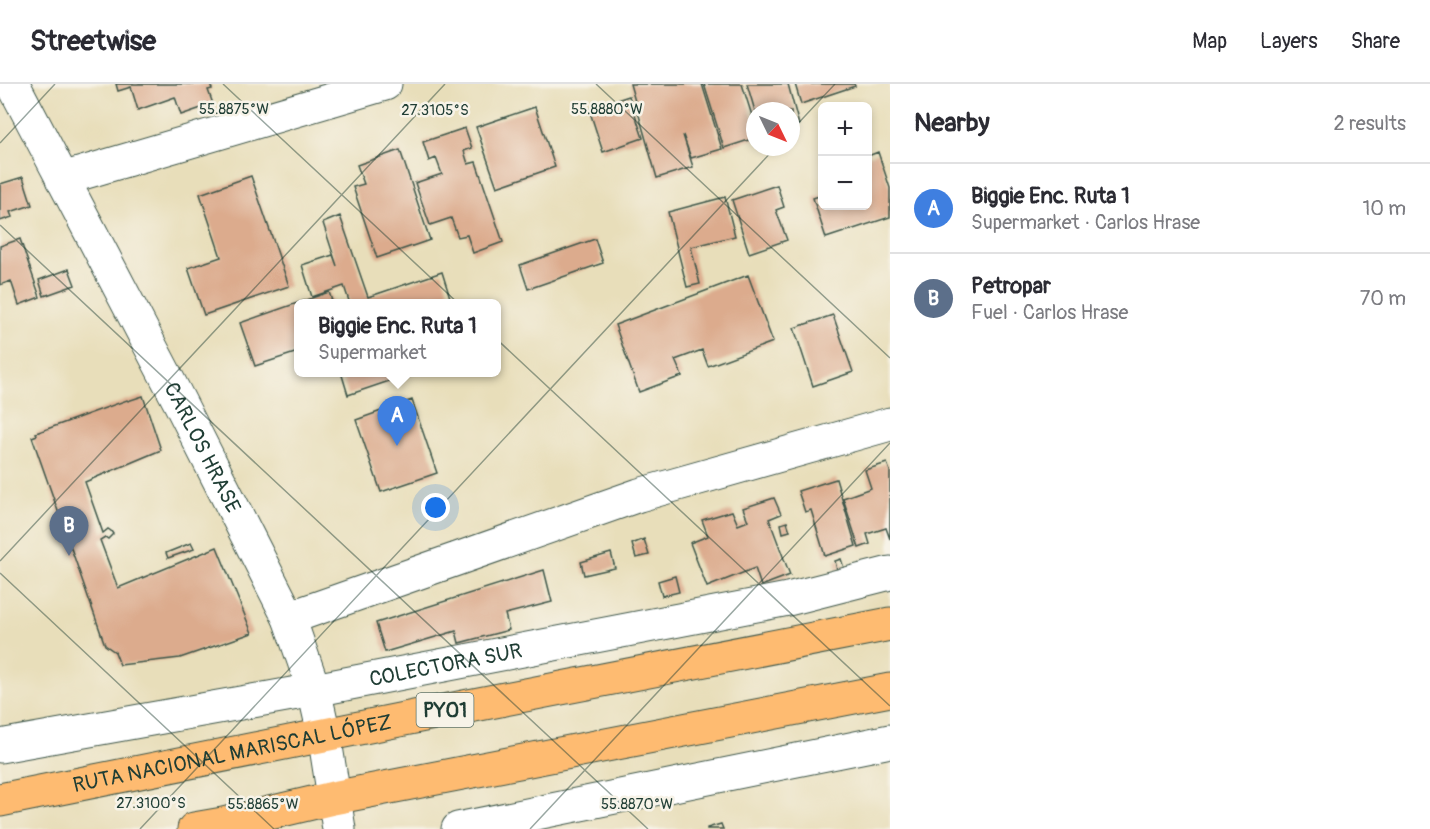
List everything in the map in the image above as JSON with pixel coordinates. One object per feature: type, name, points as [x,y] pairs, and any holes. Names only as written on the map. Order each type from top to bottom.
[{"type":"highway","name":"RUTA NACIONAL MARISCAL LÓPEZ","points":[[0,800],[324,734],[890,624]]},
{"type":"highway","points":[[194,829],[223,824],[336,814],[890,690]]},
{"type":"street","name":"CARLOS HRASE","points":[[13,84],[178,399],[289,618],[314,690],[324,734],[336,814]]},
{"type":"street","points":[[62,179],[386,84]]},
{"type":"street","points":[[289,618],[639,495],[890,424]]},
{"type":"street","name":"COLECTORA SUR","points":[[0,746],[314,690],[788,599],[890,573]]},
{"type":"street","points":[[458,829],[890,741]]},
{"type":"building","points":[[116,84],[210,84],[212,89],[208,90],[213,104],[181,115],[175,97],[138,110],[131,87],[118,91]]},
{"type":"building","points":[[630,84],[702,84],[722,149],[691,158],[683,135],[693,167],[657,178]]},
{"type":"building","points":[[704,84],[742,84],[748,102],[746,141],[724,148]]},
{"type":"building","points":[[747,84],[788,84],[793,102],[752,102]]},
{"type":"building","points":[[795,84],[854,84],[855,86],[801,104]]},
{"type":"building","points":[[629,96],[643,138],[603,152],[589,109]]},
{"type":"building","points":[[535,107],[555,167],[497,187],[476,127]]},
{"type":"building","points":[[465,128],[472,148],[464,151],[468,164],[476,162],[503,242],[473,253],[467,235],[458,237],[451,218],[430,225],[415,183],[442,174],[436,158],[429,161],[423,142]]},
{"type":"building","points":[[400,150],[430,240],[377,258],[353,187],[364,184],[357,165]]},
{"type":"building","points":[[878,152],[890,188],[890,217],[826,238],[813,198],[818,196],[818,210],[872,210],[872,154]]},
{"type":"building","points":[[251,176],[289,286],[204,315],[188,268],[221,257],[200,194]]},
{"type":"building","points":[[23,177],[32,205],[10,212],[12,217],[0,221],[0,184]]},
{"type":"building","points":[[777,185],[784,207],[776,210],[787,240],[749,253],[732,200]]},
{"type":"building","points":[[725,197],[735,236],[691,247],[700,284],[687,287],[668,212]]},
{"type":"building","points":[[340,216],[368,297],[442,272],[450,299],[348,299],[344,286],[312,297],[302,265],[333,255],[337,266],[323,223]]},
{"type":"building","points":[[20,239],[40,297],[19,305],[11,281],[0,285],[0,246]]},
{"type":"building","points":[[595,239],[603,263],[528,289],[520,265]]},
{"type":"building","points":[[69,269],[75,285],[44,296],[39,280]]},
{"type":"building","points":[[748,275],[773,342],[708,366],[702,350],[675,360],[682,376],[639,392],[615,325]]},
{"type":"building","points":[[329,292],[331,299],[309,299]]},
{"type":"building","points":[[294,304],[294,353],[255,366],[240,323]]},
{"type":"building","points":[[833,315],[853,372],[813,386],[794,328]]},
{"type":"building","points":[[343,377],[401,377],[348,395]]},
{"type":"building","points":[[143,396],[161,450],[85,482],[103,533],[108,529],[113,534],[108,539],[105,537],[100,540],[118,588],[217,547],[252,633],[180,658],[120,665],[115,652],[105,645],[32,437],[37,435],[36,433]]},
{"type":"building","points":[[412,400],[437,473],[381,492],[356,420]]},
{"type":"building","points":[[887,463],[890,471],[890,539],[886,528],[867,534],[870,544],[859,548],[843,498],[871,488],[865,470]]},
{"type":"building","points":[[836,479],[856,546],[825,556],[811,510],[805,512],[798,491]]},
{"type":"building","points":[[774,498],[781,514],[769,519],[790,575],[761,586],[755,568],[707,587],[690,543],[708,536],[702,520],[732,511],[738,525],[748,521],[743,508]]},
{"type":"building","points":[[787,522],[790,531],[783,533],[781,524]]},
{"type":"building","points":[[644,539],[649,555],[636,558],[632,544]]},
{"type":"building","points":[[191,543],[194,549],[168,558],[166,553]]},
{"type":"building","points":[[611,553],[615,568],[584,575],[581,562]]},
{"type":"building","points":[[841,559],[844,568],[837,570],[835,561]]},
{"type":"building","points":[[544,570],[552,602],[505,614],[509,630],[459,643],[456,631],[385,652],[376,623]]},
{"type":"building","points":[[675,576],[679,592],[662,596],[658,581]]},
{"type":"building","points":[[721,824],[723,829],[707,829],[707,828]]},
{"type":"place","name":"Biggie Enc. Ruta 1","points":[[397,446]]},
{"type":"place","name":"Petropar","points":[[69,556]]}]
